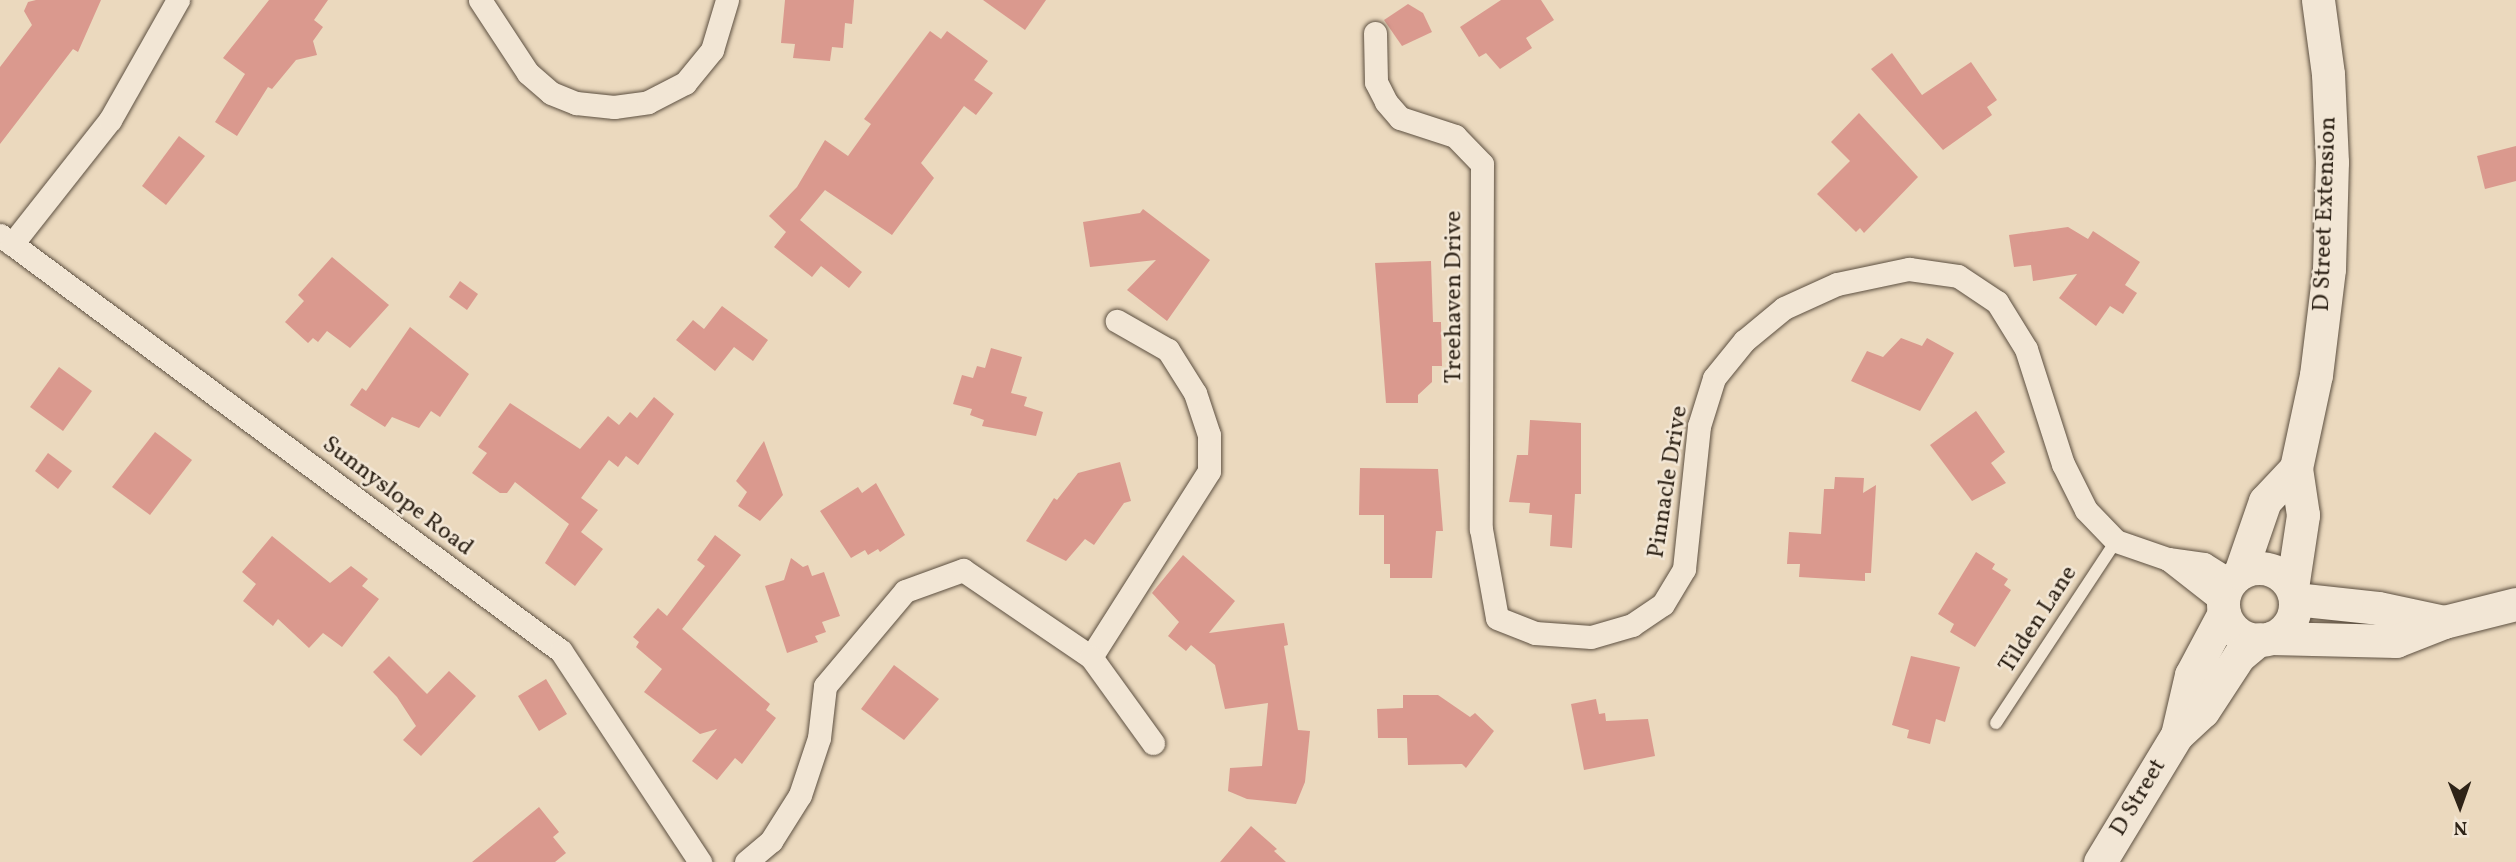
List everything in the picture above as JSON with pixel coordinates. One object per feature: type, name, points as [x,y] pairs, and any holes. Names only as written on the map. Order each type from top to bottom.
[{"type":"street","points":[[6,239],[110,120],[178,0]]},
{"type":"street","points":[[480,0],[528,74],[551,93],[576,103],[614,107],[648,102],[685,83],[712,50],[727,0]]},
{"type":"street","name":"D Street Extension","points":[[2293,594],[2304,515],[2296,468],[2316,375],[2329,270],[2329,99],[2318,0]]},
{"type":"street","name":"Treehaven Drive","points":[[1375,33],[1376,82],[1386,102],[1400,118],[1455,136],[1482,164],[1482,529],[1497,618]]},
{"type":"street","name":"Sunnyslope Road","points":[[6,239],[561,651],[593,694],[700,862]]},
{"type":"street","name":"Pinnacle Drive","points":[[1497,618],[1535,634],[1591,637],[1632,625],[1663,604],[1684,569],[1699,426],[1714,378],[1744,341],[1784,308],[1837,284],[1909,269],[1958,275],[1997,302],[2026,349],[2063,464],[2086,510],[2116,541],[2168,559],[2204,564],[2230,592]]},
{"type":"street","points":[[1091,657],[1209,471],[1209,435],[1195,393],[1168,351],[1117,321]]},
{"type":"street","points":[[2296,468],[2265,501],[2230,592],[2238,633],[2265,638],[2396,641],[2444,622],[2516,604]]},
{"type":"street","points":[[2230,592],[2263,568],[2275,571],[2293,594],[2444,622]]},
{"type":"street","points":[[746,862],[771,841],[800,795],[819,738],[825,686],[905,591],[963,570],[1091,657],[1153,743]]},
{"type":"street","name":"D Street","points":[[2177,735],[2191,675],[2230,592]]},
{"type":"street","points":[[2265,638],[2290,623],[2293,594]]},
{"type":"street","name":"D Street","points":[[2100,862],[2177,735],[2203,711],[2239,656],[2265,638]]},
{"type":"lane","name":"Tilden Lane","points":[[1996,723],[2116,541]]},
{"type":"building","points":[[101,0],[78,52],[73,49],[0,144],[0,67],[32,25],[24,11],[28,2]]},
{"type":"building","points":[[269,0],[328,0],[314,20],[323,27],[313,41],[317,55],[296,60],[272,89],[268,87],[237,136],[215,122],[245,74],[223,58]]},
{"type":"building","points":[[785,0],[854,0],[852,24],[845,23],[843,48],[832,47],[830,61],[793,58],[795,44],[781,43]]},
{"type":"building","points":[[983,0],[1046,0],[1025,30]]},
{"type":"building","points":[[1501,0],[1541,0],[1554,20],[1526,38],[1532,48],[1500,69],[1486,53],[1479,57],[1460,27]]},
{"type":"building","points":[[1408,4],[1423,13],[1432,32],[1402,46],[1384,20]]},
{"type":"building","points":[[930,31],[941,39],[947,31],[988,61],[974,80],[993,93],[976,115],[964,106],[921,163],[934,178],[892,235],[825,190],[800,220],[862,272],[849,288],[821,266],[812,277],[774,247],[786,232],[769,216],[797,187],[825,140],[848,156],[871,124],[864,119]]},
{"type":"building","points":[[1892,53],[1922,95],[1971,62],[1997,100],[1987,107],[1992,115],[1943,150],[1871,69]]},
{"type":"building","points":[[1859,113],[1918,177],[1864,233],[1860,228],[1856,232],[1817,194],[1850,161],[1831,142]]},
{"type":"building","points":[[179,136],[205,156],[166,205],[142,186]]},
{"type":"building","points":[[2516,146],[2516,181],[2485,189],[2477,156]]},
{"type":"building","points":[[1143,209],[1210,260],[1167,321],[1127,290],[1156,260],[1090,267],[1083,222],[1140,213]]},
{"type":"building","points":[[2068,227],[2088,239],[2093,231],[2140,262],[2125,285],[2137,293],[2123,314],[2110,306],[2096,326],[2059,298],[2077,274],[2033,281],[2031,265],[2014,267],[2009,235]]},
{"type":"building","points":[[332,257],[389,305],[350,348],[327,331],[318,342],[313,338],[308,343],[285,322],[304,301],[298,295]]},
{"type":"building","points":[[1431,261],[1433,322],[1441,322],[1442,366],[1432,366],[1432,382],[1418,395],[1418,403],[1386,403],[1375,263]]},
{"type":"building","points":[[460,281],[478,294],[467,310],[449,297]]},
{"type":"building","points":[[722,306],[768,340],[753,361],[734,347],[715,371],[676,340],[693,320],[704,329]]},
{"type":"building","points":[[410,327],[469,374],[440,417],[431,411],[419,428],[392,417],[385,427],[350,405],[362,388],[366,391]]},
{"type":"building","points":[[1901,338],[1922,346],[1927,338],[1954,353],[1920,411],[1851,381],[1867,351],[1883,357]]},
{"type":"building","points":[[991,348],[1022,357],[1011,393],[1027,397],[1024,406],[1043,412],[1036,436],[982,426],[984,420],[970,415],[972,409],[953,404],[962,375],[973,378],[977,366],[985,368]]},
{"type":"building","points":[[59,367],[92,391],[63,431],[30,407]]},
{"type":"building","points":[[654,397],[674,414],[638,465],[626,456],[618,467],[609,460],[581,498],[598,510],[581,532],[603,549],[575,586],[545,563],[569,524],[515,482],[507,493],[500,493],[472,473],[487,453],[478,447],[510,403],[580,449],[608,416],[619,425],[630,412],[637,418]]},
{"type":"building","points":[[1976,411],[2005,452],[1991,463],[2006,483],[1972,501],[1930,445]]},
{"type":"building","points":[[1530,420],[1581,423],[1581,494],[1575,494],[1572,548],[1550,546],[1552,515],[1529,513],[1530,503],[1509,502],[1517,455],[1528,455]]},
{"type":"building","points":[[155,432],[192,460],[150,515],[112,487]]},
{"type":"building","points":[[764,441],[783,495],[760,521],[738,506],[747,492],[736,481]]},
{"type":"building","points":[[48,453],[72,471],[58,489],[35,471]]},
{"type":"building","points":[[1120,462],[1131,501],[1124,503],[1094,545],[1085,539],[1066,561],[1026,541],[1054,498],[1057,500],[1078,473]]},
{"type":"building","points":[[1360,468],[1438,469],[1443,531],[1436,531],[1432,578],[1390,578],[1390,564],[1384,564],[1384,515],[1359,515]]},
{"type":"building","points":[[1835,477],[1864,478],[1863,493],[1876,485],[1871,573],[1865,573],[1865,581],[1799,577],[1800,564],[1787,564],[1789,532],[1821,534],[1824,489],[1834,489]]},
{"type":"building","points":[[876,483],[905,535],[880,552],[878,549],[868,555],[865,550],[851,558],[820,511],[858,487],[862,493]]},
{"type":"building","points":[[715,535],[741,555],[682,629],[770,704],[766,710],[776,718],[742,764],[735,758],[717,780],[692,761],[717,729],[700,734],[644,692],[662,669],[636,647],[639,642],[633,637],[658,608],[667,616],[705,566],[697,560]]},
{"type":"building","points":[[272,536],[330,583],[351,566],[368,579],[362,586],[379,599],[342,647],[323,633],[309,648],[278,619],[273,626],[243,601],[256,584],[242,572]]},
{"type":"building","points":[[1976,552],[1995,564],[1992,569],[2008,579],[2004,585],[2011,590],[1975,647],[1950,632],[1954,624],[1938,614]]},
{"type":"building","points":[[1183,555],[1235,601],[1209,633],[1284,623],[1288,645],[1284,646],[1298,730],[1310,731],[1305,782],[1296,804],[1247,799],[1228,791],[1230,768],[1262,766],[1268,703],[1225,709],[1215,665],[1191,645],[1186,651],[1168,636],[1179,622],[1152,593]]},
{"type":"building","points":[[791,558],[803,567],[808,565],[812,576],[824,572],[840,616],[822,622],[826,632],[815,636],[818,642],[787,653],[765,586],[784,580]]},
{"type":"building","points":[[389,656],[427,694],[449,671],[476,696],[421,756],[403,740],[416,726],[397,697],[373,672]]},
{"type":"building","points":[[1911,656],[1960,667],[1945,722],[1936,719],[1930,744],[1907,738],[1909,730],[1892,725]]},
{"type":"building","points":[[894,665],[939,699],[904,740],[861,709]]},
{"type":"building","points":[[546,679],[567,714],[539,731],[518,696]]},
{"type":"building","points":[[1403,695],[1438,695],[1470,717],[1475,713],[1494,731],[1466,768],[1462,764],[1408,765],[1407,738],[1378,738],[1377,709],[1403,708]]},
{"type":"building","points":[[1596,699],[1599,714],[1605,713],[1606,721],[1648,719],[1655,756],[1584,770],[1571,704]]},
{"type":"building","points":[[539,807],[559,832],[553,837],[566,853],[555,862],[472,862]]},
{"type":"building","points":[[1251,826],[1277,849],[1274,851],[1286,862],[1220,862]]}]
